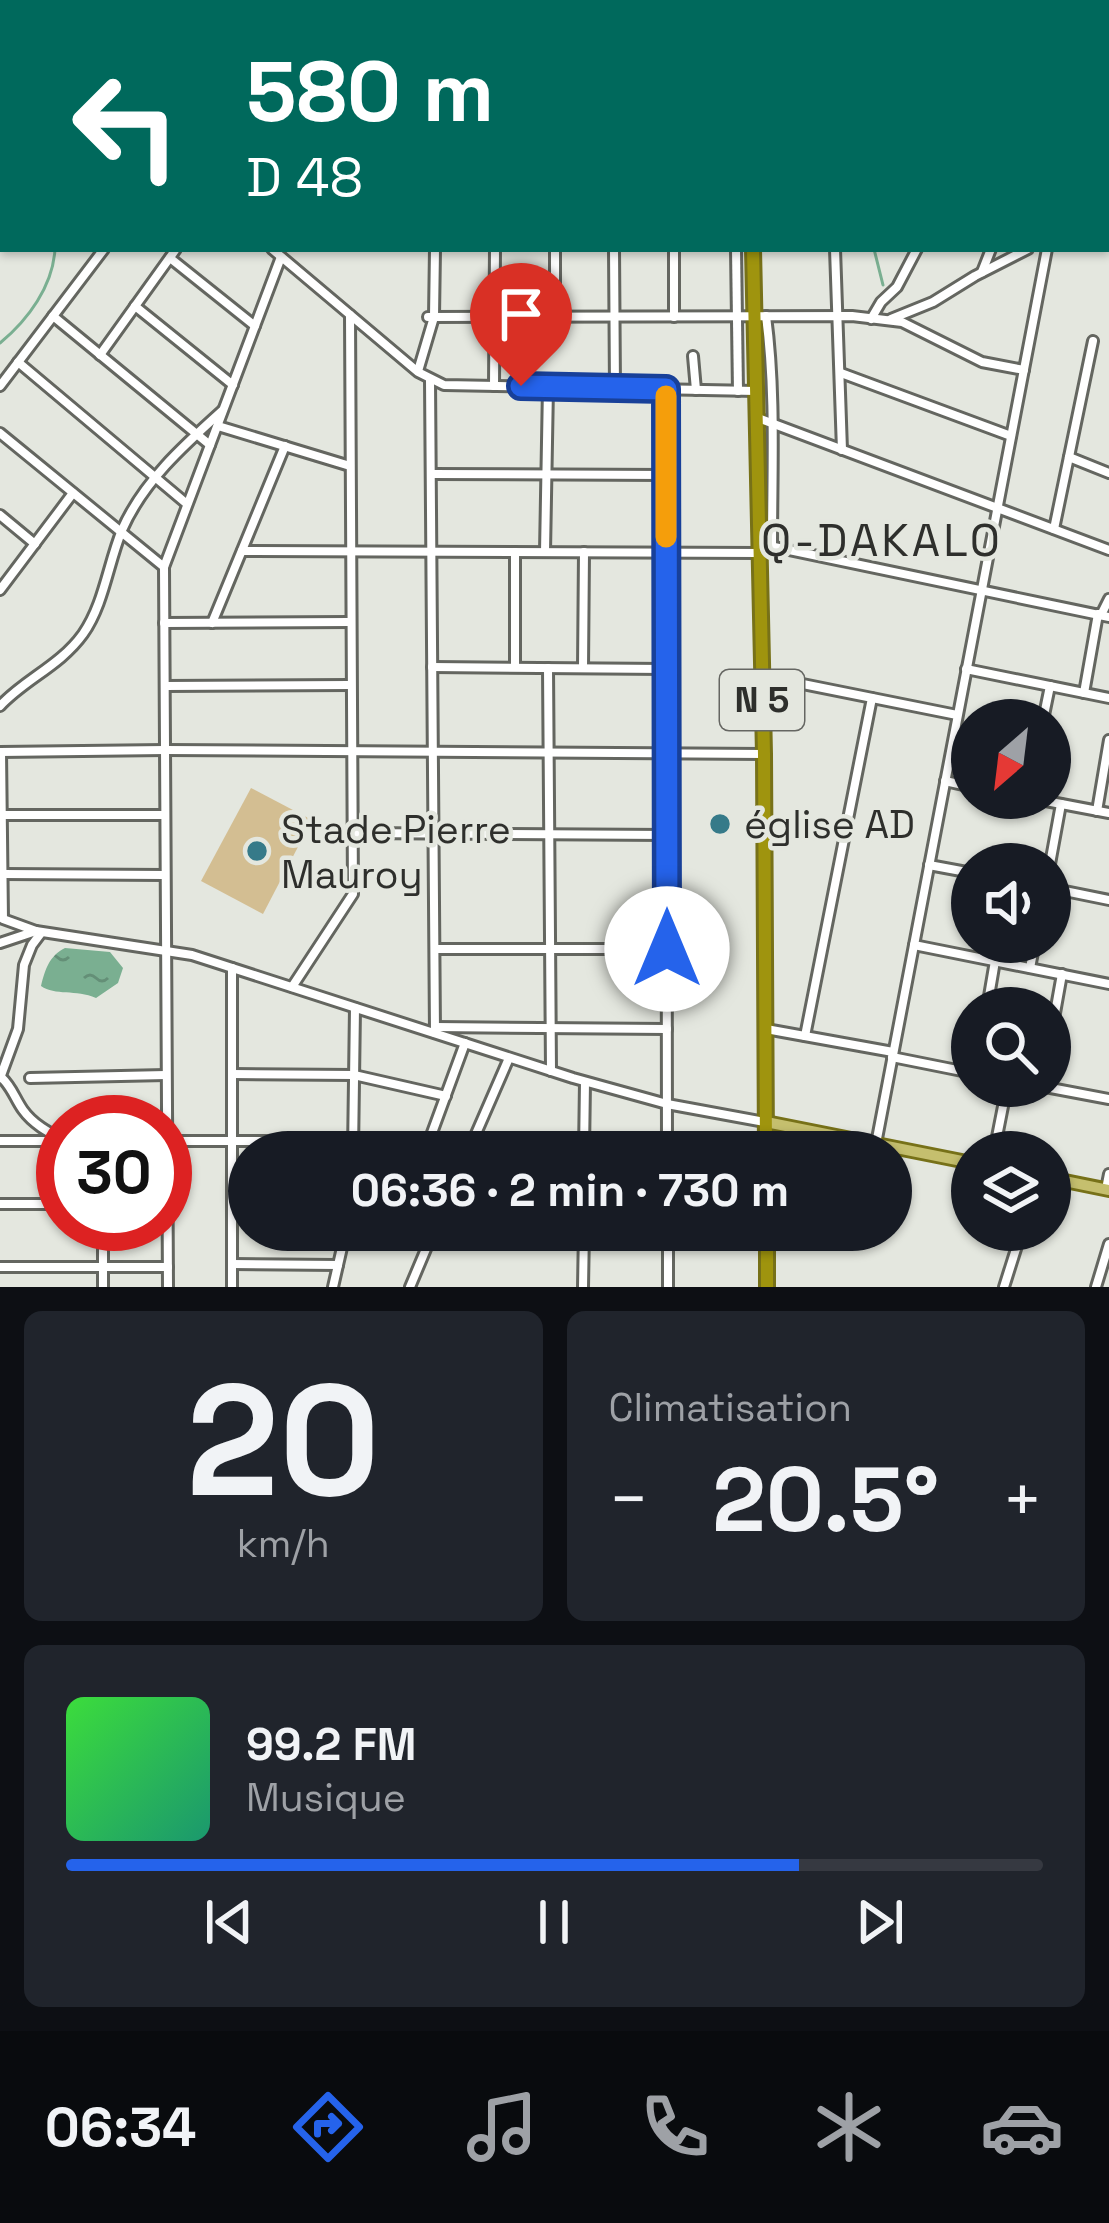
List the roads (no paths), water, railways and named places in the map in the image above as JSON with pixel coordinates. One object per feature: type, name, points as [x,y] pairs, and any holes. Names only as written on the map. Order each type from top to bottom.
[{"type":"highway","name":"N 5","points":[[753,252],[760,316],[756,391],[764,548],[766,1131]]},
{"type":"highway","points":[[766,1251],[766,1287]]},
{"type":"main road","points":[[766,1122],[811,1131]]},
{"type":"main road","points":[[912,1151],[951,1159]]},
{"type":"main road","points":[[1071,1182],[1108,1190]]},
{"type":"street","points":[[0,386],[102,252]]},
{"type":"street","points":[[276,252],[418,372],[444,385],[756,391]]},
{"type":"street","points":[[291,265],[293,252]]},
{"type":"street","points":[[418,372],[431,317],[435,252]]},
{"type":"street","points":[[494,386],[495,252]]},
{"type":"street","points":[[555,252],[555,317]]},
{"type":"street","points":[[614,252],[615,388]]},
{"type":"street","points":[[674,252],[674,317]]},
{"type":"street","points":[[736,252],[737,391]]},
{"type":"street","points":[[836,252],[842,450]]},
{"type":"street","points":[[871,319],[897,287],[915,252]]},
{"type":"street","points":[[982,272],[990,252]]},
{"type":"street","points":[[883,322],[933,302],[1020,252]]},
{"type":"street","points":[[961,699],[1046,252]]},
{"type":"street","points":[[100,355],[173,253],[255,326]]},
{"type":"street","points":[[166,1095],[164,567],[281,256]]},
{"type":"street","points":[[135,306],[233,385]]},
{"type":"street","points":[[292,987],[353,894],[350,315]]},
{"type":"street","points":[[53,316],[210,445]]},
{"type":"street","points":[[760,316],[770,351],[772,424],[764,548]]},
{"type":"street","points":[[431,317],[840,316],[902,322],[982,362],[1024,370]]},
{"type":"street","points":[[1054,530],[1093,341]]},
{"type":"street","points":[[693,356],[696,390]]},
{"type":"street","points":[[18,362],[188,505]]},
{"type":"street","points":[[841,373],[1011,436]]},
{"type":"street","points":[[430,380],[435,1030]]},
{"type":"street","points":[[545,552],[548,387]]},
{"type":"street","points":[[666,389],[668,1131]]},
{"type":"street","points":[[0,706],[49,670],[83,634],[134,508],[154,477],[223,410]]},
{"type":"street","points":[[757,418],[1109,550]]},
{"type":"street","points":[[218,426],[350,466]]},
{"type":"street","points":[[0,433],[164,567]]},
{"type":"street","points":[[212,623],[285,446]]},
{"type":"street","points":[[1069,457],[1109,473]]},
{"type":"street","points":[[431,474],[666,475]]},
{"type":"street","points":[[0,590],[73,493]]},
{"type":"street","points":[[0,515],[35,544]]},
{"type":"street","points":[[242,551],[764,548],[1103,615]]},
{"type":"street","points":[[515,552],[515,668]]},
{"type":"street","points":[[583,668],[584,552]]},
{"type":"street","points":[[1084,693],[1109,599]]},
{"type":"street","points":[[164,623],[350,622]]},
{"type":"street","points":[[432,667],[666,669]]},
{"type":"street","points":[[548,668],[550,1071]]},
{"type":"street","points":[[966,669],[1109,698]]},
{"type":"street","points":[[762,676],[951,715]]},
{"type":"street","points":[[165,686],[350,685]]},
{"type":"street","points":[[1047,699],[1050,686]]},
{"type":"street","points":[[806,1036],[872,698]]},
{"type":"street","points":[[1097,811],[1109,740]]},
{"type":"street","points":[[878,1131],[951,751]]},
{"type":"street","points":[[764,754],[1,752],[1,919],[39,931],[192,955],[585,1082],[766,1122]]},
{"type":"street","points":[[945,781],[951,782]]},
{"type":"street","points":[[1071,806],[1109,813]]},
{"type":"street","points":[[1,815],[165,815]]},
{"type":"street","points":[[352,832],[667,836]]},
{"type":"street","points":[[929,865],[951,870]]},
{"type":"street","points":[[2,874],[165,875]]},
{"type":"street","points":[[1071,892],[1109,899]]},
{"type":"street","points":[[0,943],[39,931]]},
{"type":"street","points":[[36,1125],[0,1077],[18,1029],[24,965],[39,931]]},
{"type":"street","points":[[914,945],[951,952]]},
{"type":"street","points":[[435,950],[667,949]]},
{"type":"street","points":[[1005,963],[1109,984]]},
{"type":"street","points":[[1030,968],[1031,963]]},
{"type":"street","points":[[232,968],[232,1131]]},
{"type":"street","points":[[1060,987],[1062,974]]},
{"type":"street","points":[[353,1131],[355,1008]]},
{"type":"street","points":[[435,1030],[667,1029]]},
{"type":"street","points":[[766,1029],[951,1068]]},
{"type":"street","points":[[433,1131],[465,1043]]},
{"type":"street","points":[[477,1131],[509,1058]]},
{"type":"street","points":[[232,1074],[354,1075],[446,1096]]},
{"type":"street","points":[[30,1078],[166,1075]]},
{"type":"street","points":[[584,1131],[585,1082]]},
{"type":"street","points":[[1071,1092],[1109,1099]]},
{"type":"street","points":[[0,1141],[36,1141]]},
{"type":"street","points":[[192,1141],[228,1141]]},
{"type":"street","points":[[1108,1190],[1109,1174]]},
{"type":"street","points":[[0,1204],[36,1204]]},
{"type":"street","points":[[1096,1287],[1109,1244]]},
{"type":"street","points":[[103,1251],[103,1287]]},
{"type":"street","points":[[168,1251],[168,1287]]},
{"type":"street","points":[[232,1251],[232,1287]]},
{"type":"street","points":[[333,1287],[341,1251]]},
{"type":"street","points":[[410,1287],[425,1251]]},
{"type":"street","points":[[583,1287],[584,1251]]},
{"type":"street","points":[[668,1251],[668,1287]]},
{"type":"street","points":[[1004,1287],[1015,1251]]},
{"type":"street","points":[[232,1264],[338,1265]]},
{"type":"street","points":[[0,1268],[168,1267]]},
{"type":"water","points":[[65,948],[110,952],[123,968],[118,983],[96,998],[41,986],[51,959]]},
{"type":"waterway","points":[[0,343],[37,301],[50,276],[55,252]]},
{"type":"waterway","points":[[875,252],[883,285]]},
{"type":"place","name":"église AD","points":[[720,824]]},
{"type":"place","name":"Stade Pierre Mauroy","points":[[257,851]]},
{"type":"district","name":"Q-DAKALO","points":[[882,540]]}]
